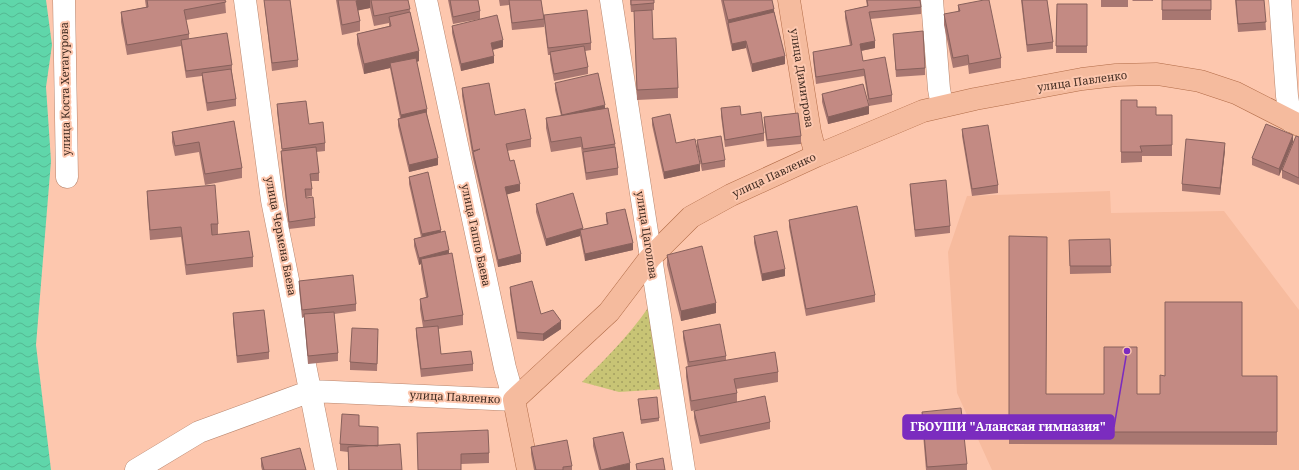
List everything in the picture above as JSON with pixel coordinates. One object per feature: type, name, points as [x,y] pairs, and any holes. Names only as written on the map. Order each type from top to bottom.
[{"type":"main road","name":"улица Димитрова","points":[[789,0],[810,132],[816,156]]},
{"type":"main road","name":"улица Павленко","points":[[514,400],[609,312],[650,258],[691,217],[731,195],[816,156],[923,111],[1082,79],[1116,75],[1157,74],[1200,81],[1236,93],[1295,123]]},
{"type":"main road","name":"улица Гаппо Баева","points":[[514,400],[528,470]]},
{"type":"street","name":"улица Коста Хетагурова","points":[[64,0],[67,177]]},
{"type":"street","name":"улица Чермена Баева","points":[[245,0],[272,200],[326,470]]},
{"type":"street","name":"улица Гаппо Баева","points":[[426,0],[505,368],[514,400]]},
{"type":"street","name":"улица Цаголова","points":[[611,0],[684,470]]},
{"type":"street","points":[[932,0],[939,89],[942,106]]},
{"type":"street","points":[[1280,0],[1287,96],[1295,123]]},
{"type":"street","name":"улица Павленко","points":[[311,391],[514,400]]},
{"type":"street","points":[[136,470],[199,432],[311,391]]},
{"type":"shaded area","points":[[1110,191],[1111,213],[1224,211],[1299,310],[1299,470],[992,470],[957,393],[948,252],[967,196]]},
{"type":"shaded area","points":[[657,294],[665,389],[619,392],[582,382],[603,362],[641,318]]},
{"type":"water","points":[[0,0],[46,0],[52,45],[46,87],[51,161],[36,345],[51,470],[0,470]]},
{"type":"building","points":[[147,0],[225,0],[226,2],[184,10],[189,34],[127,45],[121,12],[148,7]]},
{"type":"building","points":[[264,0],[290,0],[298,60],[272,63]]},
{"type":"building","points":[[338,0],[359,0],[356,1],[360,21],[342,25]]},
{"type":"building","points":[[371,0],[408,0],[410,9],[374,16]]},
{"type":"building","points":[[450,0],[478,0],[480,11],[453,17]]},
{"type":"building","points":[[509,0],[541,0],[544,19],[512,23]]},
{"type":"building","points":[[631,0],[654,0],[654,3],[631,5]]},
{"type":"building","points":[[723,0],[772,0],[774,9],[728,20]]},
{"type":"building","points":[[867,0],[920,0],[921,7],[869,12],[875,41],[860,44],[863,61],[885,57],[892,95],[869,99],[864,69],[816,77],[813,52],[852,45],[845,11],[868,6]]},
{"type":"building","points":[[989,0],[1001,58],[969,64],[968,55],[953,58],[944,14],[960,11],[958,5]]},
{"type":"building","points":[[1022,0],[1047,0],[1053,42],[1027,45]]},
{"type":"building","points":[[1162,0],[1211,0],[1211,10],[1162,10]]},
{"type":"building","points":[[1236,0],[1264,0],[1266,22],[1238,24]]},
{"type":"building","points":[[1057,4],[1087,4],[1087,46],[1056,46]]},
{"type":"building","points":[[587,10],[591,43],[548,48],[544,15]]},
{"type":"building","points":[[652,10],[653,39],[676,38],[678,88],[637,90],[634,11]]},
{"type":"building","points":[[410,12],[419,51],[364,64],[357,34],[391,26],[389,17]]},
{"type":"building","points":[[774,12],[785,56],[752,64],[746,41],[732,44],[728,23]]},
{"type":"building","points":[[497,15],[503,40],[491,43],[494,56],[461,64],[452,26]]},
{"type":"building","points":[[923,31],[925,68],[896,70],[893,34]]},
{"type":"building","points":[[227,33],[232,65],[186,71],[181,40]]},
{"type":"building","points":[[584,46],[588,67],[554,74],[550,52]]},
{"type":"building","points":[[416,58],[427,109],[401,115],[390,63]]},
{"type":"building","points":[[231,69],[236,99],[207,103],[202,73]]},
{"type":"building","points":[[598,73],[605,105],[562,115],[555,83]]},
{"type":"building","points":[[489,83],[495,115],[525,109],[531,139],[506,144],[510,161],[514,160],[520,184],[505,187],[521,254],[498,260],[473,152],[480,149],[473,151],[462,88]]},
{"type":"building","points":[[863,84],[869,106],[828,117],[822,94]]},
{"type":"building","points":[[1121,100],[1137,100],[1137,107],[1156,107],[1156,115],[1172,115],[1172,145],[1140,146],[1142,152],[1121,152]]},
{"type":"building","points":[[306,101],[309,124],[323,122],[325,143],[282,149],[277,104]]},
{"type":"building","points":[[740,106],[741,115],[761,112],[764,133],[725,140],[721,108]]},
{"type":"building","points":[[608,108],[615,144],[583,149],[581,137],[551,142],[546,118]]},
{"type":"building","points":[[426,112],[438,158],[409,165],[398,119]]},
{"type":"building","points":[[798,113],[801,136],[767,140],[764,117]]},
{"type":"building","points":[[670,114],[676,143],[695,139],[700,164],[664,172],[652,118]]},
{"type":"building","points":[[234,121],[242,168],[205,174],[199,142],[175,146],[172,132]]},
{"type":"building","points":[[1266,124],[1293,135],[1279,169],[1252,158]]},
{"type":"building","points":[[988,125],[998,185],[972,189],[962,129]]},
{"type":"building","points":[[721,136],[725,160],[702,164],[697,140]]},
{"type":"building","points":[[1296,136],[1299,137],[1299,178],[1282,170]]},
{"type":"building","points":[[1186,139],[1225,143],[1220,188],[1182,184]]},
{"type":"building","points":[[316,147],[319,173],[310,174],[312,189],[305,189],[306,198],[313,197],[315,218],[289,222],[281,151]]},
{"type":"building","points":[[615,147],[618,168],[586,173],[583,152]]},
{"type":"building","points":[[428,172],[441,230],[422,234],[409,177]]},
{"type":"building","points":[[946,180],[950,226],[915,230],[910,184]]},
{"type":"building","points":[[215,185],[218,224],[211,224],[212,235],[249,231],[253,257],[186,265],[181,227],[150,230],[147,191]]},
{"type":"building","points":[[573,193],[583,228],[546,239],[536,204]]},
{"type":"building","points":[[857,206],[875,295],[806,309],[789,220]]},
{"type":"building","points":[[625,209],[633,243],[585,254],[580,230],[608,224],[606,213]]},
{"type":"building","points":[[445,231],[449,250],[419,258],[414,239]]},
{"type":"building","points":[[777,231],[785,269],[762,274],[754,236]]},
{"type":"building","points":[[1009,236],[1047,237],[1046,394],[1104,394],[1104,347],[1137,347],[1137,394],[1160,394],[1160,375],[1165,376],[1165,302],[1242,302],[1242,376],[1277,376],[1277,432],[1009,432]]},
{"type":"building","points":[[1110,239],[1111,266],[1070,266],[1069,240]]},
{"type":"building","points":[[702,246],[716,303],[681,311],[667,255]]},
{"type":"building","points":[[452,253],[463,315],[424,321],[420,299],[428,297],[421,259]]},
{"type":"building","points":[[353,275],[356,304],[302,310],[299,281]]},
{"type":"building","points":[[532,281],[541,314],[553,310],[561,321],[543,334],[517,332],[510,287]]},
{"type":"building","points":[[264,310],[269,352],[237,356],[233,313]]},
{"type":"building","points":[[334,312],[338,353],[308,356],[304,314]]},
{"type":"building","points":[[720,324],[726,356],[689,362],[683,331]]},
{"type":"building","points":[[438,326],[441,354],[471,351],[473,364],[421,369],[416,328]]},
{"type":"building","points":[[352,328],[378,329],[377,364],[350,362]]},
{"type":"building","points":[[775,352],[778,372],[734,379],[737,393],[691,401],[686,367]]},
{"type":"building","points":[[765,396],[770,422],[700,436],[694,411]]},
{"type":"building","points":[[657,397],[659,418],[641,420],[638,399]]},
{"type":"building","points":[[961,408],[967,464],[927,467],[922,412]]},
{"type":"building","points":[[342,414],[359,415],[359,426],[378,427],[378,446],[340,444]]},
{"type":"building","points":[[488,430],[489,453],[461,454],[461,470],[418,470],[417,433]]},
{"type":"building","points":[[623,432],[630,463],[601,470],[593,438]]},
{"type":"building","points":[[567,440],[572,466],[563,467],[563,470],[536,470],[531,447]]},
{"type":"building","points":[[400,444],[402,470],[349,470],[348,447]]},
{"type":"building","points":[[300,448],[306,470],[264,470],[261,458]]},
{"type":"building","points":[[663,458],[665,470],[637,470],[636,464]]},
{"type":"place","name":"ГБОУШИ \"Аланская гимназия\"","points":[[1127,351]]}]
